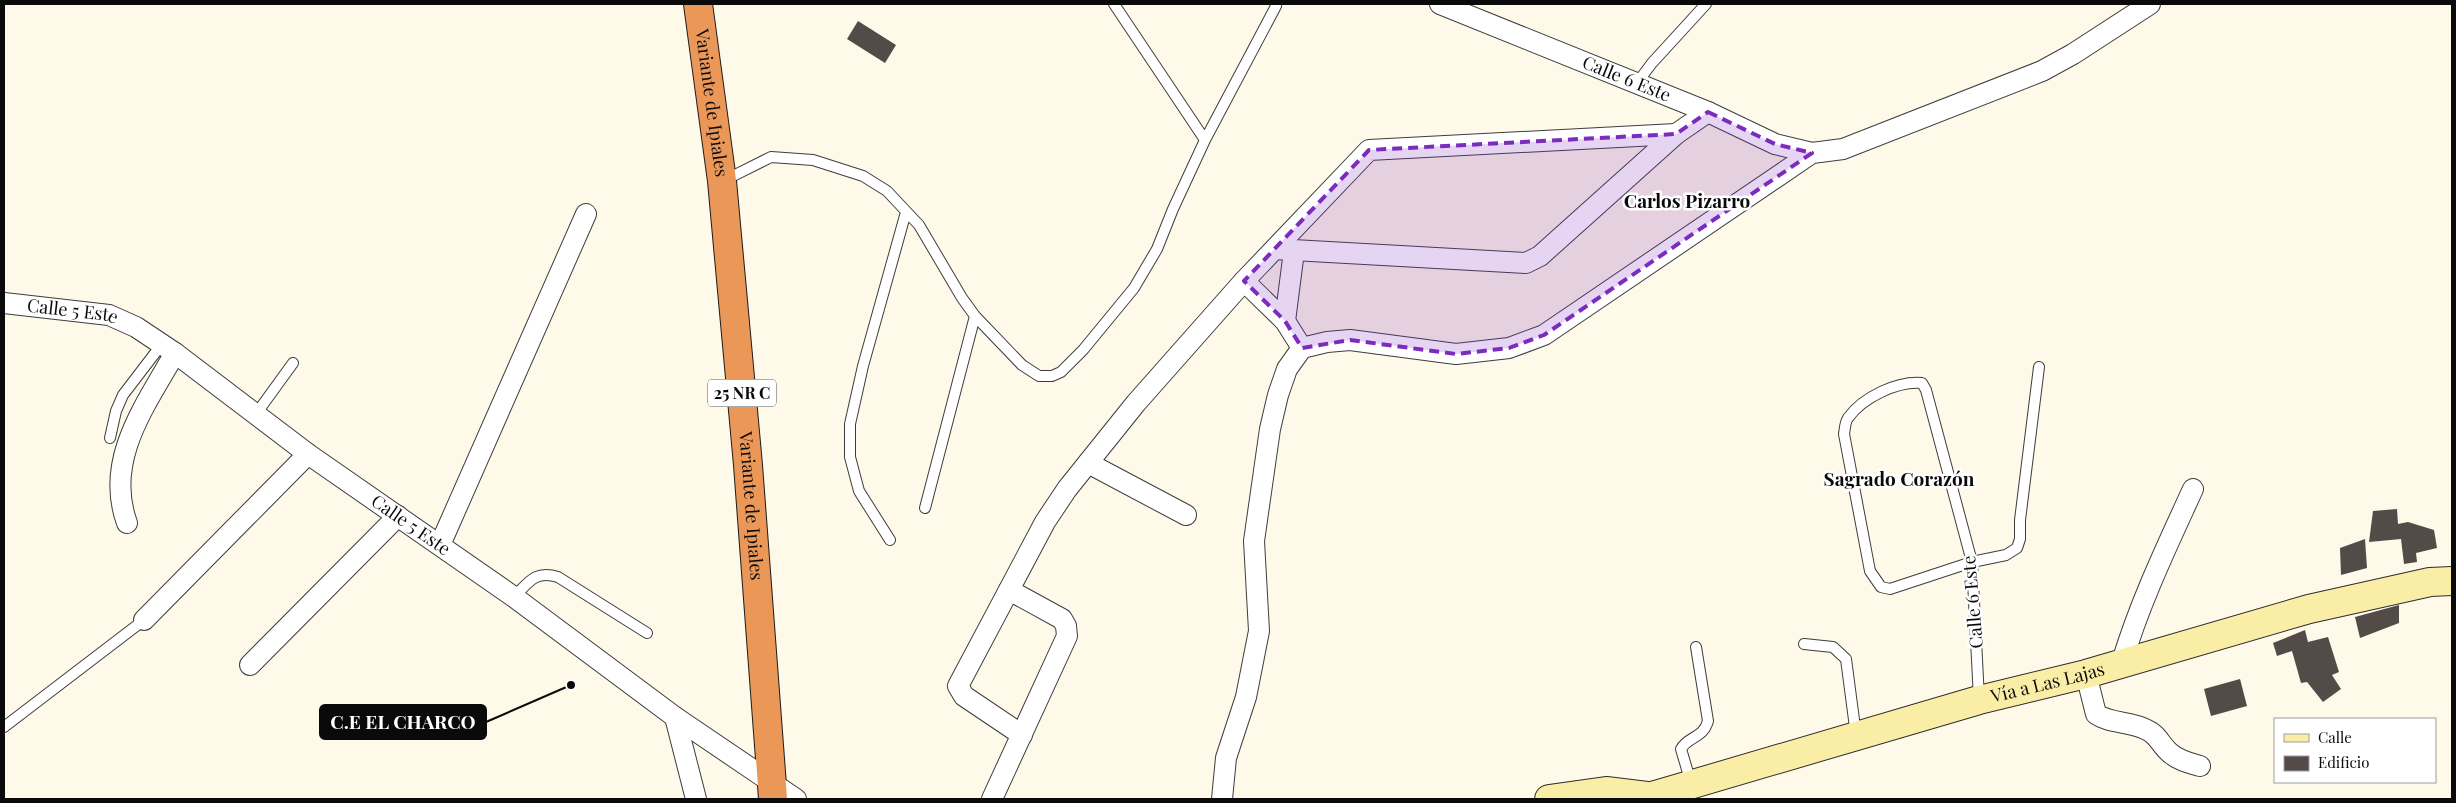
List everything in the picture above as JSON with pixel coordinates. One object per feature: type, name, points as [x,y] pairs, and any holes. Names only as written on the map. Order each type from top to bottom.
[{"type":"highway","name":"Variante de Ipiales","points":[[698,4],[722,181],[748,465],[773,791]]},
{"type":"street","name":"Calle 6 Este","points":[[1440,4],[1708,112],[1775,144],[1812,153]]},
{"type":"street","points":[[1222,799],[1226,758],[1246,697],[1258,632],[1254,541],[1270,429],[1278,395],[1287,369],[1302,348],[1327,342],[1350,340],[1456,354],[1509,348],[1544,335],[1812,153],[1843,149],[2042,71],[2073,54],[2150,4]]},
{"type":"street","points":[[1284,250],[1526,263],[1540,256],[1676,134],[1708,112]]},
{"type":"street","points":[[1022,735],[964,696],[958,686],[1045,522],[1067,489],[1136,403],[1244,281],[1284,250],[1369,150],[1676,134]]},
{"type":"street","points":[[440,545],[586,214]]},
{"type":"street","points":[[1284,250],[1285,321]]},
{"type":"street","points":[[1244,281],[1285,321],[1302,348]]},
{"type":"street","name":"Calle 5 Este","points":[[4,303],[109,315],[136,327],[308,454],[514,598],[773,791],[796,799]]},
{"type":"street","points":[[127,523],[120,502],[119,482],[129,437],[168,349]]},
{"type":"street","points":[[144,620],[308,454]]},
{"type":"street","points":[[1088,463],[1186,515]]},
{"type":"street","points":[[2122,662],[2130,636],[2155,573],[2193,489]]},
{"type":"street","points":[[250,665],[398,516]]},
{"type":"street","name":"Vía a Las Lajas","points":[[1644,798],[1979,700],[2086,674],[2122,662],[2309,610],[2430,582],[2452,581]]},
{"type":"street","points":[[992,799],[1067,636],[1066,626],[1062,619],[1009,590]]},
{"type":"street","points":[[2086,674],[2096,714],[2107,720],[2130,723],[2148,730],[2178,759],[2200,766]]},
{"type":"street","points":[[675,717],[696,799]]},
{"type":"street","points":[[1549,799],[1606,791],[1644,798]]},
{"type":"lane","points":[[1114,4],[1205,140]]},
{"type":"lane","points":[[1637,83],[1706,4]]},
{"type":"lane","points":[[722,181],[771,158],[814,160],[863,176],[887,191],[919,226],[962,298],[975,316],[1022,365],[1039,376],[1052,376],[1061,372],[1083,350],[1134,288],[1157,249],[1205,140],[1276,6]]},
{"type":"lane","points":[[890,540],[859,491],[850,457],[850,424],[863,366],[906,212]]},
{"type":"lane","points":[[925,508],[975,316]]},
{"type":"lane","points":[[110,438],[116,411],[124,395],[168,349]]},
{"type":"lane","points":[[256,414],[293,363]]},
{"type":"lane","points":[[1972,562],[2006,555],[2017,548],[2020,539],[2020,520],[2039,367]]},
{"type":"lane","name":"Calle 6 Este","points":[[1972,562],[1890,589],[1882,587],[1870,571],[1844,434],[1846,420],[1856,409],[1887,389],[1915,382],[1922,383],[1926,390],[1972,562],[1979,700]]},
{"type":"lane","points":[[514,598],[537,575],[545,573],[558,577],[647,633]]},
{"type":"lane","points":[[4,728],[144,620]]},
{"type":"lane","points":[[1804,644],[1833,647],[1846,659],[1856,736]]},
{"type":"lane","points":[[1691,784],[1682,749],[1687,742],[1703,732],[1708,721],[1696,647]]},
{"type":"highlighted area","points":[[1708,112],[1775,144],[1812,153],[1544,335],[1509,348],[1456,354],[1350,340],[1302,348],[1285,321],[1244,281],[1369,150],[1676,134]]},
{"type":"building","points":[[858,21],[896,45],[885,63],[847,39]]},
{"type":"building","points":[[2397,509],[2398,524],[2408,522],[2434,530],[2437,548],[2416,553],[2417,562],[2404,564],[2401,539],[2369,542],[2373,511]]},
{"type":"building","points":[[2365,539],[2367,568],[2341,575],[2340,548]]},
{"type":"building","points":[[2399,605],[2399,623],[2360,638],[2355,617]]},
{"type":"building","points":[[2305,630],[2308,642],[2328,637],[2339,672],[2332,675],[2341,689],[2323,702],[2307,682],[2301,683],[2292,651],[2277,656],[2273,643]]},
{"type":"building","points":[[2240,679],[2247,706],[2211,716],[2204,689]]},
{"type":"place","name":"C.E EL CHARCO","points":[[571,685]]},
{"type":"district","name":"Carlos Pizarro","points":[[1687,201]]},
{"type":"district","name":"Sagrado Corazón","points":[[1899,479]]}]
